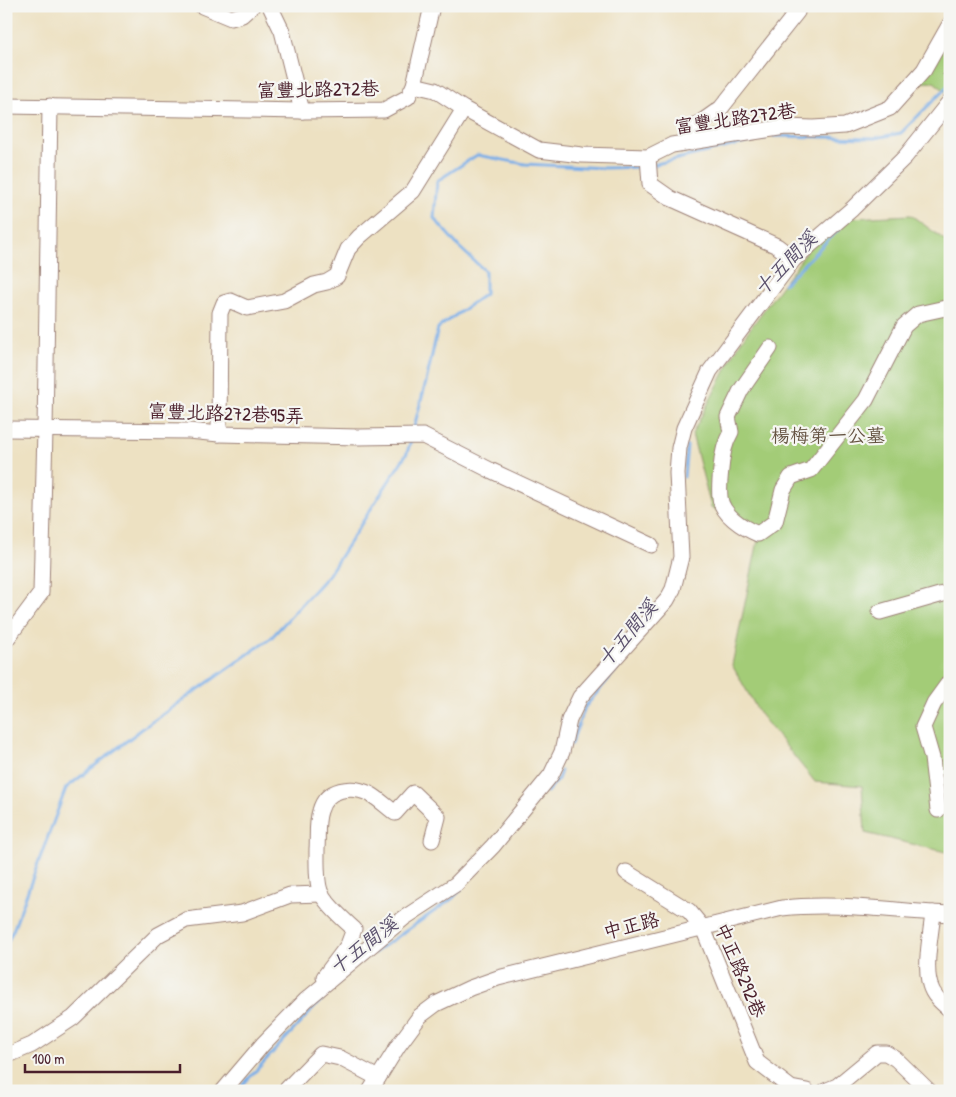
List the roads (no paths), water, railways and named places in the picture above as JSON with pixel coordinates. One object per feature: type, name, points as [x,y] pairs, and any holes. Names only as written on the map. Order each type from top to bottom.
[{"type":"street","points":[[202,6],[231,18],[242,15],[252,6]]},
{"type":"street","points":[[270,6],[282,32],[302,111]]},
{"type":"street","points":[[414,85],[432,6]]},
{"type":"street","points":[[691,143],[697,125],[720,108],[797,12],[794,6]]},
{"type":"street","name":"富豐北路272巷","points":[[6,106],[302,111],[384,110],[408,98],[414,85],[435,90],[464,109],[540,150],[648,163],[672,145],[785,127],[845,126],[890,108],[924,70],[950,24]]},
{"type":"street","points":[[222,1091],[263,1044],[306,1000],[404,918],[456,884],[493,846],[551,775],[562,752],[570,720],[580,698],[667,600],[673,589],[681,557],[677,473],[679,448],[684,428],[710,371],[794,259],[852,209],[905,157],[950,101]]},
{"type":"street","points":[[6,640],[41,593],[50,106]]},
{"type":"street","points":[[219,434],[220,313],[224,303],[231,301],[247,308],[284,301],[314,285],[327,282],[336,276],[348,249],[359,237],[414,191],[464,109]]},
{"type":"street","points":[[648,163],[650,184],[670,198],[778,246],[794,259]]},
{"type":"street","points":[[770,348],[741,390],[728,417],[731,432],[724,444],[720,479],[720,499],[731,518],[748,530],[758,534],[774,522],[783,490],[791,477],[811,470],[866,400],[904,326],[918,314],[950,308]]},
{"type":"street","name":"富豐北路272巷95弄","points":[[6,429],[189,431],[219,434],[358,437],[423,436],[490,470],[651,545]]},
{"type":"street","points":[[880,612],[950,592]]},
{"type":"street","points":[[938,810],[932,758],[923,727],[934,703],[950,681]]},
{"type":"street","points":[[306,1000],[348,945],[354,928],[336,913],[320,894],[317,862],[319,813],[322,804],[332,793],[348,788],[370,794],[395,813],[413,793],[438,817],[432,840]]},
{"type":"street","name":"中正路292巷","points":[[626,872],[689,911],[703,928],[757,1062],[791,1088],[807,1091]]},
{"type":"street","points":[[6,1056],[32,1045],[73,1018],[158,935],[186,920],[242,912],[290,895],[320,894]]},
{"type":"street","name":"中正路","points":[[374,1084],[420,1016],[436,1004],[470,988],[498,978],[782,908],[812,905],[848,906],[950,914]]},
{"type":"street","points":[[933,913],[928,970],[930,986],[938,1000],[950,1010]]},
{"type":"street","points":[[825,1091],[837,1086],[877,1053],[886,1052],[896,1059],[929,1091]]},
{"type":"street","points":[[285,1091],[321,1054],[340,1058],[374,1084]]},
{"type":"waterway","points":[[774,136],[875,138],[901,133],[950,84]]},
{"type":"waterway","name":"十五間溪","points":[[940,125],[950,115]]},
{"type":"waterway","points":[[652,165],[765,138]]},
{"type":"waterway","points":[[413,431],[438,328],[485,294],[485,271],[459,247],[434,218],[437,181],[477,155],[525,164],[605,168],[644,167]]},
{"type":"waterway","name":"十五間溪","points":[[784,284],[838,230]]},
{"type":"waterway","points":[[6,945],[66,788],[142,729],[271,638],[329,574],[407,453],[411,440]]},
{"type":"waterway","name":"十五間溪","points":[[684,477],[687,446]]},
{"type":"waterway","name":"十五間溪","points":[[571,744],[585,707],[636,646]]},
{"type":"waterway","name":"十五間溪","points":[[547,792],[558,779],[561,771]]},
{"type":"waterway","name":"十五間溪","points":[[374,953],[452,899],[461,889]]},
{"type":"waterway","name":"十五間溪","points":[[237,1091],[340,980]]},
{"type":"park label","name":"楊梅第一公墓","points":[[828,435]]}]
